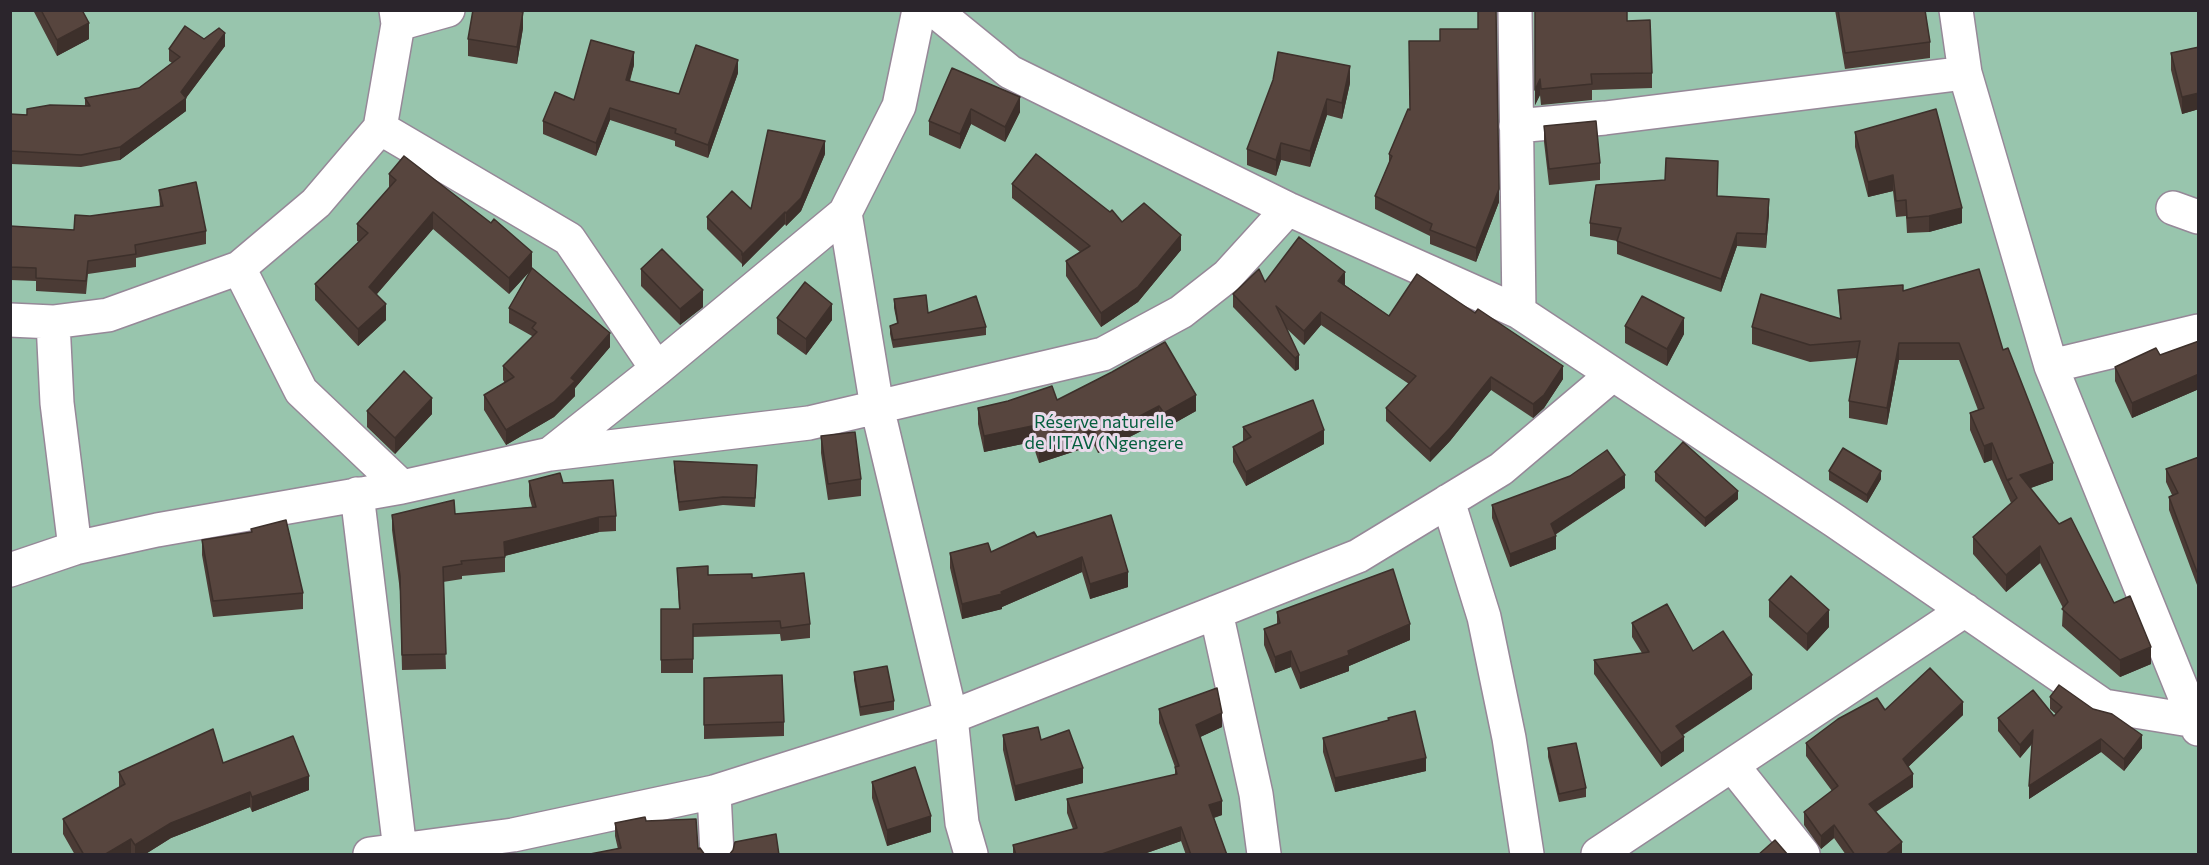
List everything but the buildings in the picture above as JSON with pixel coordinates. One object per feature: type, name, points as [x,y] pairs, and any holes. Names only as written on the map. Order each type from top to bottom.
[{"type":"street","points":[[10,320],[53,322],[108,315],[239,268],[316,203],[380,128],[397,17],[448,10]]},
{"type":"street","points":[[550,454],[657,369],[845,213],[899,106],[919,10]]},
{"type":"street","points":[[934,10],[1010,72],[1288,209],[1519,312],[1965,610],[2104,706],[2197,725]]},
{"type":"street","points":[[1515,10],[1519,312]]},
{"type":"street","points":[[1956,10],[1965,73],[2051,366],[2197,725]]},
{"type":"street","points":[[1516,126],[1605,118],[1965,73]]},
{"type":"street","points":[[380,128],[569,239],[657,369]]},
{"type":"street","points":[[10,570],[75,548],[157,530],[402,487],[550,454],[809,423],[1103,354],[1181,312],[1227,276],[1288,209]]},
{"type":"street","points":[[845,213],[877,407],[951,717],[962,823],[971,855]]},
{"type":"street","points":[[239,268],[301,392],[402,487]]},
{"type":"street","points":[[53,322],[57,403],[75,548]]},
{"type":"street","points":[[2051,366],[2199,331]]},
{"type":"street","points":[[357,494],[385,852],[514,845],[714,792],[951,717],[1358,556],[1501,469],[1612,375]]},
{"type":"street","points":[[1448,501],[1484,617],[1509,738],[1527,855]]},
{"type":"street","points":[[1598,855],[1965,610]]},
{"type":"street","points":[[1216,612],[1256,794],[1264,855]]},
{"type":"street","points":[[1732,765],[1803,855]]},
{"type":"street","points":[[714,792],[717,855]]},
{"type":"green space","name":"Réserve naturelle de l'ITAV (Ngengere","points":[[11,11],[2198,11],[2198,854],[11,854]]}]
